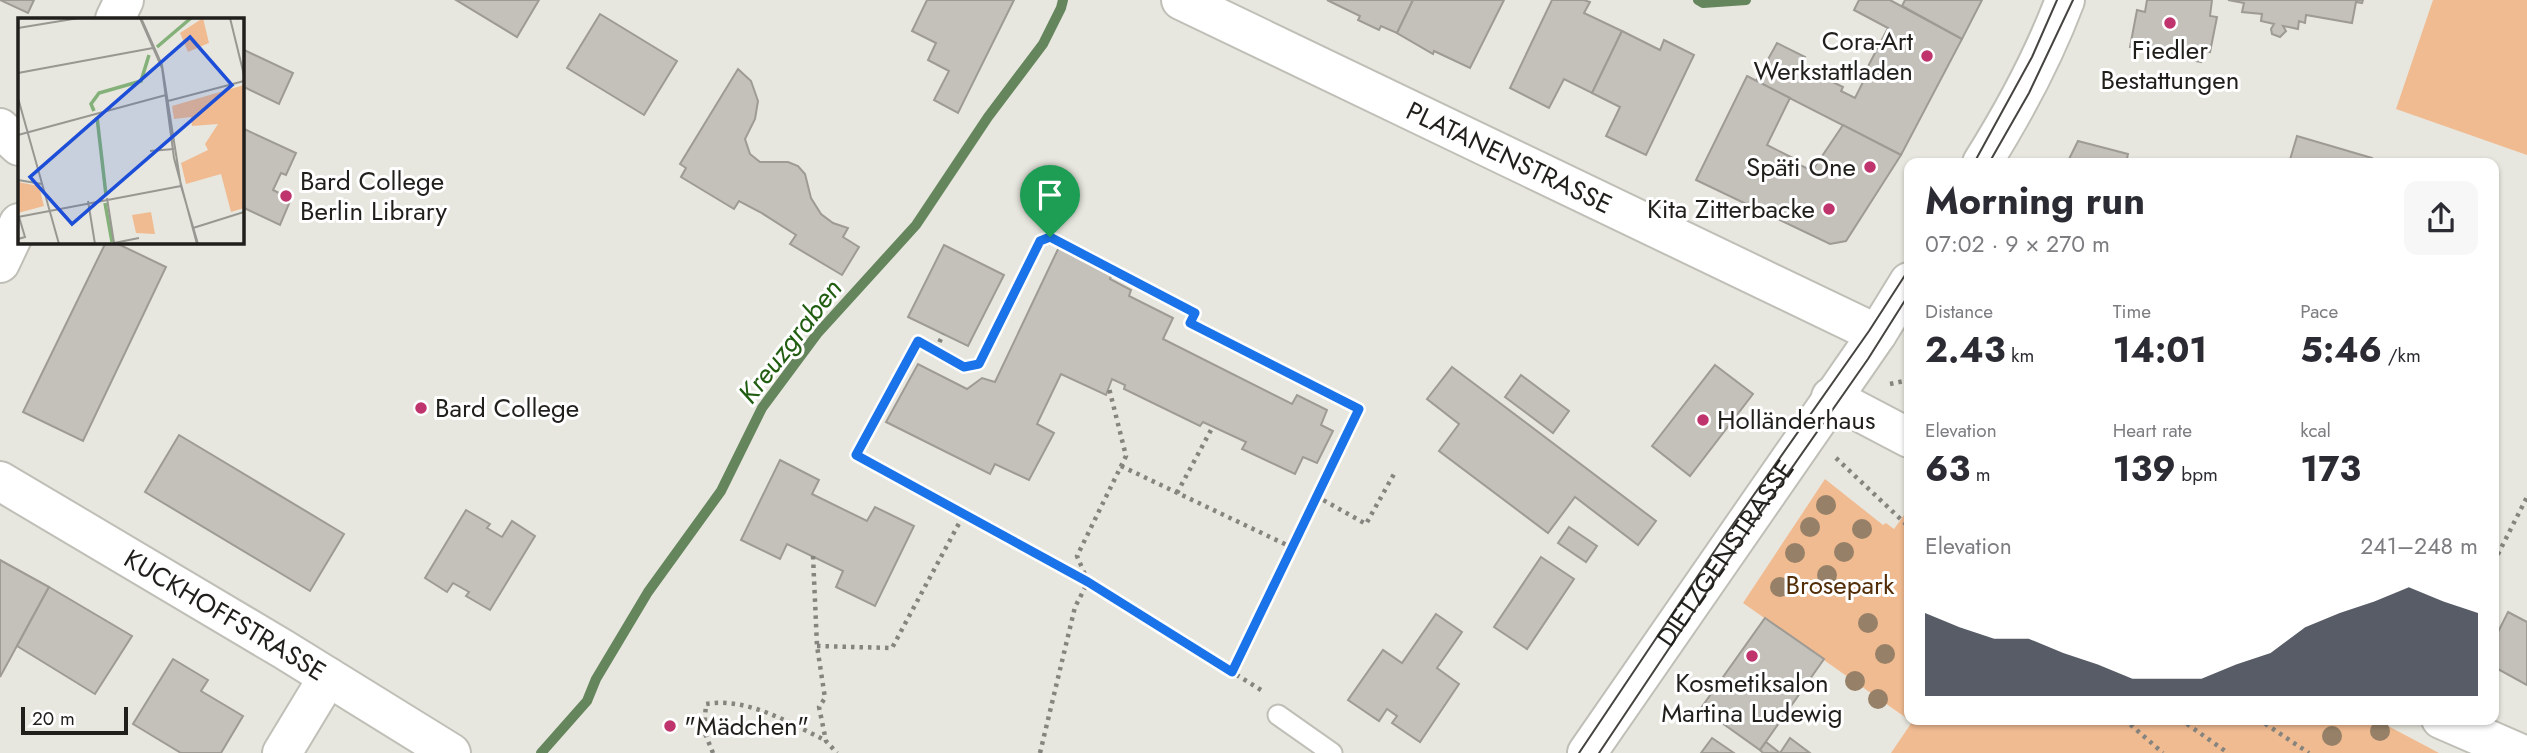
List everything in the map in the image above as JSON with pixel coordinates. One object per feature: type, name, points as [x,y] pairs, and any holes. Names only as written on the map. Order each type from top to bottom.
[{"type":"street","points":[[115,18],[124,0]]},
{"type":"street","name":"PLATANENSTRASSE","points":[[1181,0],[1877,334]]},
{"type":"street","points":[[1985,158],[2000,134],[2066,0]]},
{"type":"street","points":[[0,128],[18,145]]},
{"type":"street","points":[[0,263],[18,225]]},
{"type":"street","name":"DIETZGENSTRASSE","points":[[1587,753],[1877,334],[1904,290]]},
{"type":"street","points":[[1832,397],[1904,435]]},
{"type":"street","name":"KUCKHOFFSTRASSE","points":[[0,481],[451,753]]},
{"type":"street","points":[[282,753],[328,677]]},
{"type":"street","points":[[2455,725],[2519,753]]},
{"type":"lane","points":[[1278,715],[1332,753]]},
{"type":"path","points":[[1232,672],[1359,409],[1190,323],[1195,313],[1050,237],[1040,241],[979,364],[964,367],[918,341],[856,455],[1088,582],[1232,672],[1261,690]]},
{"type":"path","points":[[936,350],[943,334]]},
{"type":"path","points":[[1889,385],[1904,381]]},
{"type":"path","points":[[1088,582],[1077,556],[1126,456],[1109,388]]},
{"type":"path","points":[[1177,493],[1211,430]]},
{"type":"path","points":[[1834,457],[1904,522]]},
{"type":"path","points":[[1121,466],[1291,547]]},
{"type":"path","points":[[1316,496],[1366,524],[1394,474]]},
{"type":"path","points":[[2499,552],[2527,497]]},
{"type":"path","points":[[817,646],[892,648],[964,514]]},
{"type":"path","points":[[813,556],[817,646],[825,698],[820,706],[826,741]]},
{"type":"path","points":[[1040,753],[1075,607],[1088,582]]},
{"type":"path","points":[[713,753],[704,731],[706,704],[726,701],[773,715],[826,741],[837,753]]},
{"type":"path","points":[[2131,725],[2163,753]]},
{"type":"path","points":[[2188,725],[2228,753]]},
{"type":"path","points":[[2267,725],[2309,753]]},
{"type":"green space","points":[[2433,0],[2527,0],[2527,155],[2396,109]]},
{"type":"green space","name":"Brosepark","points":[[1825,479],[1883,525],[1886,523],[1894,529],[1904,515],[1904,716],[1743,603]]},
{"type":"green space","name":"Brosepark","points":[[1910,725],[2386,725],[2439,753],[1891,753]]},
{"type":"building","points":[[0,0],[34,0],[28,13]]},
{"type":"building","points":[[456,0],[539,0],[517,37]]},
{"type":"building","points":[[927,0],[1014,0],[958,113],[934,100],[949,71],[928,60],[936,43],[912,31]]},
{"type":"building","points":[[1327,0],[1413,0],[1397,33],[1381,26],[1379,30],[1358,20],[1360,16]]},
{"type":"building","points":[[1413,0],[1504,0],[1470,68],[1434,51],[1433,54],[1397,33]]},
{"type":"building","points":[[1552,0],[1590,2],[1584,13],[1622,31],[1592,93],[1564,79],[1549,108],[1510,88]]},
{"type":"building","points":[[1859,0],[1890,0],[1962,39],[1901,155],[1756,81],[1777,43],[1805,57],[1800,66],[1843,87],[1841,91],[1855,98],[1865,78],[1862,78],[1888,28],[1854,10]]},
{"type":"building","points":[[1905,0],[1982,0],[1962,39],[1902,6]]},
{"type":"building","points":[[2147,0],[2212,0],[2210,16],[2217,17],[2210,52],[2204,51],[2201,62],[2130,47],[2137,10],[2145,12]]},
{"type":"building","points":[[2228,0],[2363,0],[2362,3],[2356,2],[2352,23],[2306,15],[2305,23],[2299,21],[2298,29],[2283,26],[2286,31],[2280,37],[2272,34],[2274,24],[2261,21],[2262,14],[2242,12],[2244,3]]},
{"type":"building","points":[[600,14],[677,61],[644,115],[567,68]]},
{"type":"building","points":[[1622,31],[1660,50],[1664,40],[1694,55],[1646,155],[1606,136],[1620,107],[1592,93]]},
{"type":"building","points":[[243,49],[293,73],[279,104],[243,86]]},
{"type":"building","points":[[738,69],[751,81],[758,101],[755,119],[745,139],[750,154],[760,162],[788,162],[798,166],[805,174],[811,198],[821,214],[833,223],[848,228],[843,237],[859,247],[842,275],[790,244],[796,235],[760,212],[739,201],[734,209],[681,177],[686,168],[680,164]]},
{"type":"building","points":[[1747,76],[1790,98],[1767,145],[1793,158],[1792,161],[1812,171],[1843,125],[1901,155],[1846,241],[1830,244],[1696,180]]},
{"type":"building","points":[[243,128],[296,153],[286,175],[281,173],[273,190],[291,199],[280,225],[243,207]]},
{"type":"building","points":[[2297,136],[2372,158],[2290,158]]},
{"type":"building","points":[[2078,141],[2128,154],[2127,158],[2070,158]]},
{"type":"building","points":[[106,243],[116,243],[166,267],[83,441],[23,412]]},
{"type":"building","points":[[944,245],[1004,275],[968,346],[908,317]]},
{"type":"building","points":[[1059,247],[1112,273],[1110,279],[1131,290],[1129,296],[1173,318],[1163,339],[1292,404],[1297,395],[1327,410],[1321,425],[1333,431],[1317,463],[1303,457],[1295,474],[1242,449],[1246,442],[1203,422],[1200,426],[1124,389],[1125,385],[1112,379],[1106,395],[1061,374],[1037,424],[1054,433],[1029,480],[995,464],[990,474],[886,422],[918,364],[967,389],[982,378],[995,382]]},
{"type":"building","name":"Holländerhaus","points":[[1715,365],[1753,394],[1690,476],[1652,446]]},
{"type":"building","points":[[1452,367],[1656,521],[1638,545],[1575,497],[1548,533],[1439,451],[1459,424],[1427,399]]},
{"type":"building","points":[[1521,375],[1569,411],[1553,433],[1505,397]]},
{"type":"building","points":[[179,435],[344,534],[310,591],[145,492]]},
{"type":"building","points":[[780,460],[819,480],[812,494],[867,521],[875,507],[914,526],[875,606],[836,587],[843,571],[787,544],[780,559],[741,540]]},
{"type":"building","points":[[466,510],[490,524],[487,528],[502,537],[512,521],[535,536],[490,610],[466,596],[469,592],[453,583],[447,592],[425,578]]},
{"type":"building","points":[[1569,527],[1597,546],[1586,562],[1558,543]]},
{"type":"building","points":[[1541,557],[1574,579],[1527,649],[1494,627]]},
{"type":"building","points":[[0,560],[49,587],[0,677]]},
{"type":"building","points":[[49,587],[132,636],[95,694],[17,646]]},
{"type":"building","points":[[2508,612],[2527,622],[2527,685],[2499,670],[2499,630]]},
{"type":"building","points":[[1436,614],[1462,632],[1437,668],[1459,684],[1420,742],[1392,723],[1397,716],[1387,709],[1379,721],[1348,700],[1383,650],[1402,663]]},
{"type":"building","points":[[1765,618],[1824,659],[1760,750],[1701,708]]},
{"type":"building","points":[[173,659],[208,680],[201,691],[243,716],[221,753],[181,753],[133,724]]},
{"type":"building","points":[[1712,738],[1734,753],[1701,753]]},
{"type":"building","points":[[1790,738],[1810,753],[1780,753]]},
{"type":"building","points":[[1766,742],[1780,753],[1763,753],[1760,750]]},
{"type":"waterway","name":"Kreuzgraben","points":[[541,753],[587,701],[596,679],[648,592],[721,491],[762,408],[817,334],[916,225],[988,117],[1043,44],[1063,0]]},
{"type":"waterway","name":"Kreuzgraben","points":[[1698,0],[1703,3],[1746,0]]},
{"type":"tram line","points":[[1977,158],[2032,57],[2057,0]]},
{"type":"tram line","points":[[1992,158],[2029,93],[2073,0]]},
{"type":"tram line","points":[[1579,753],[1904,277]]},
{"type":"tram line","points":[[1599,753],[1745,535],[1868,359],[1904,302]]},
{"type":"place","name":"Fiedler Bestattungen","points":[[2170,23]]},
{"type":"place","name":"Cora-Art Werkstattladen","points":[[1927,56]]},
{"type":"place","name":"Späti One","points":[[1870,167]]},
{"type":"place","name":"Bard College Berlin Library","points":[[286,196]]},
{"type":"place","name":"Kita Zitterbacke","points":[[1829,209]]},
{"type":"place","name":"Bard College","points":[[421,408]]},
{"type":"place","name":"Holländerhaus","points":[[1703,420]]},
{"type":"place","name":"Kosmetiksalon Martina Ludewig","points":[[1752,656]]},
{"type":"place","name":"\"Mädchen\"","points":[[670,726]]},
{"type":"route","points":[[1050,237],[1195,313],[1190,323],[1359,409],[1232,672],[1088,582],[856,455],[918,341],[964,367],[979,364],[1040,241],[1050,237]]}]
